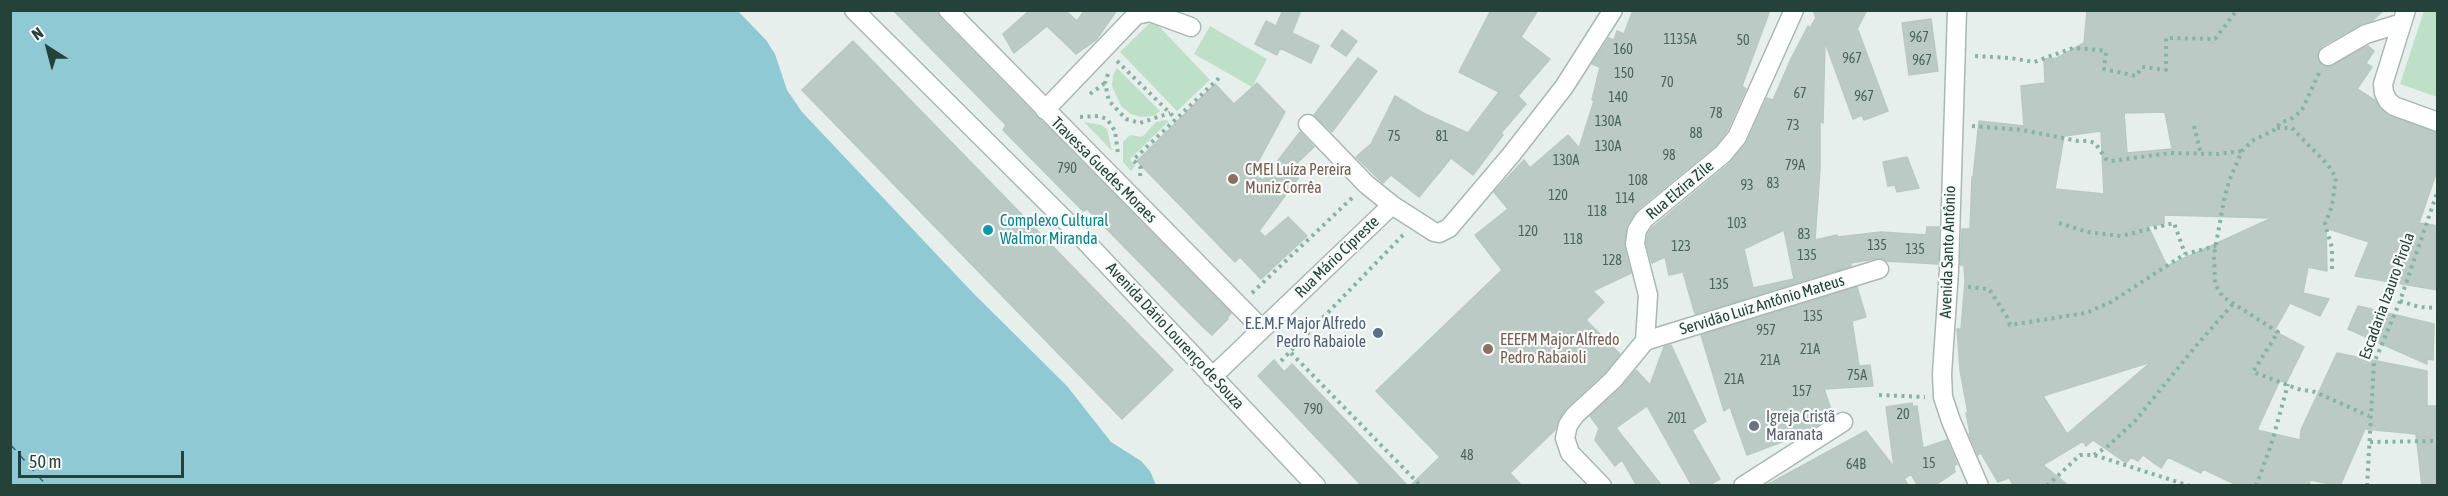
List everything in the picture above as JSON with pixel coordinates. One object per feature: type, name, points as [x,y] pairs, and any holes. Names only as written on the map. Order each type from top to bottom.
[{"type":"street","name":"Avenida Dário Lourenço de Souza","points":[[854,10],[1072,226],[1316,486]]},
{"type":"street","name":"Travessa Guedes Moraes","points":[[948,10],[1262,329]]},
{"type":"street","name":"Rua Mário Cipreste","points":[[1212,377],[1392,205],[1434,232],[1445,231],[1454,224],[1564,87],[1613,10]]},
{"type":"street","name":"Rua Elzira Zile","points":[[1645,341],[1648,295],[1635,244],[1637,230],[1644,219],[1723,154],[1737,137],[1794,10]]},
{"type":"street","name":"Avenida Santo Antônio","points":[[1957,10],[1957,55],[1942,374],[1943,397],[1979,486]]},
{"type":"street","points":[[1045,110],[1136,15],[1150,12],[1191,27]]},
{"type":"street","points":[[2328,56],[2404,16]]},
{"type":"street","points":[[2404,16],[2384,84],[2384,93],[2394,106],[2438,122]]},
{"type":"street","points":[[1308,124],[1366,184],[1392,205]]},
{"type":"street","name":"Servidão Luiz Antônio Mateus","points":[[1645,341],[1879,269]]},
{"type":"street","points":[[1602,486],[1570,453],[1565,438],[1568,425],[1575,415],[1613,380],[1645,341]]},
{"type":"street","points":[[1743,486],[1843,422]]},
{"type":"path","points":[[1957,55],[2010,58],[2034,62],[2073,48],[2100,50],[2106,52],[2104,69],[2136,76],[2142,67],[2166,70],[2166,38],[2215,39],[2237,10]]},
{"type":"path","points":[[2276,129],[2280,123],[2293,118],[2302,110],[2328,56]]},
{"type":"path","points":[[1170,113],[1140,123],[1126,119],[1109,101],[1106,83],[1115,59],[1162,105],[1170,113],[1176,119]]},
{"type":"path","points":[[1132,175],[1139,183],[1140,168],[1133,160],[1218,78]]},
{"type":"path","points":[[1083,124],[1076,117],[1098,116],[1107,119],[1115,131],[1118,160],[1111,153]]},
{"type":"path","points":[[1954,126],[2022,130],[2089,141],[2095,143],[2106,159],[2111,161],[2170,153],[2201,154],[2242,151]]},
{"type":"path","points":[[2194,126],[2201,154]]},
{"type":"path","points":[[2332,269],[2332,248],[2325,225],[2332,206],[2336,177],[2327,164],[2292,128],[2276,129],[2252,141],[2242,151],[2229,181],[2216,246],[2215,284],[2223,297],[2277,332],[2253,372],[2298,389],[2315,392],[2369,416]]},
{"type":"path","points":[[1251,295],[1366,184]]},
{"type":"path","name":"Escadaria Izauro Pirola","points":[[2367,486],[2369,416],[2374,363],[2400,301],[2438,189]]},
{"type":"path","points":[[1281,361],[1416,222]]},
{"type":"path","points":[[2058,223],[2088,232],[2121,236],[2174,224],[2185,254]]},
{"type":"path","points":[[1947,291],[1958,287],[1989,289],[2010,324],[2086,313],[2111,302],[2132,286],[2185,254],[2216,246]]},
{"type":"path","points":[[2400,301],[2419,307],[2438,308]]},
{"type":"path","points":[[2094,455],[2108,446],[2135,421],[2233,304]]},
{"type":"path","points":[[1291,353],[1421,486]]},
{"type":"path","points":[[2256,486],[2272,442],[2288,384]]},
{"type":"path","points":[[1879,395],[1934,398]]},
{"type":"path","points":[[2370,442],[2438,441]]},
{"type":"path","points":[[2047,486],[2080,455],[2094,455],[2190,486]]},
{"type":"green space","points":[[2424,11],[2437,11],[2437,97],[2400,84]]},
{"type":"green space","points":[[1153,20],[1210,80],[1177,111],[1120,52]]},
{"type":"green space","points":[[1210,26],[1267,59],[1252,87],[1194,54]]},
{"type":"green space","points":[[1117,68],[1160,111],[1154,116],[1141,117],[1131,114],[1121,106],[1112,86],[1113,75]]},
{"type":"green space","points":[[1169,121],[1130,159],[1135,166],[1131,171],[1123,162],[1123,142],[1130,135],[1142,137],[1156,122]]},
{"type":"green space","points":[[1084,122],[1101,125],[1107,129],[1112,151]]},
{"type":"water","points":[[10,11],[738,11],[766,40],[775,54],[787,90],[802,112],[974,294],[1067,386],[1111,442],[1141,461],[1150,471],[1156,485],[11,485]]},
{"type":"building","points":[[893,10],[937,10],[940,18],[1231,313],[1228,319],[1212,335],[1202,326],[1087,209],[1083,211],[1003,130],[1006,125]]},
{"type":"building","points":[[1030,10],[1065,10],[1077,21],[1085,10],[1117,10],[1096,40],[1076,54],[1047,26],[1014,53],[1003,34]]},
{"type":"building","points":[[1283,10],[1301,10],[1292,33],[1319,46],[1311,63],[1280,48],[1277,55],[1255,44],[1266,21],[1276,26]]},
{"type":"building","points":[[1491,10],[1538,10],[1521,37],[1550,59],[1518,96],[1526,104],[1501,133],[1503,135],[1473,175],[1451,158],[1419,197],[1391,175],[1383,183],[1356,157],[1371,144],[1395,96],[1423,113],[1468,133],[1499,92],[1459,72]]},
{"type":"building","points":[[1633,10],[1770,10],[1742,86],[1746,89],[1727,131],[1715,146],[1637,210],[1627,224],[1624,246],[1631,273],[1593,291],[1604,302],[1586,320],[1620,354],[1605,372],[1566,408],[1555,430],[1510,473],[1522,486],[1410,486],[1440,457],[1376,391],[1502,270],[1475,235],[1508,209],[1494,192],[1524,160],[1530,168],[1568,135],[1579,148],[1594,101],[1592,100],[1600,67],[1592,64],[1609,38],[1614,40],[1617,31],[1624,34]]},
{"type":"building","points":[[1813,10],[1867,10],[1856,31],[1858,30],[1888,111],[1864,120],[1862,115],[1853,119],[1825,42],[1823,123],[1820,121],[1820,169],[1815,240],[1837,235],[1838,237],[1881,232],[1926,235],[1927,227],[1939,227],[1938,264],[1886,261],[1881,258],[1851,263],[1851,266],[1695,314],[1683,272],[1669,275],[1665,257],[1652,263],[1646,243],[1648,234],[1653,227],[1730,163],[1746,144],[1767,98],[1773,100],[1808,26],[1810,28],[1816,18]],"holes":[[[1784,230],[1794,279],[1753,288],[1744,249]]]},
{"type":"building","points":[[2087,10],[2384,10],[2373,20],[2361,24],[2322,46],[2317,57],[2322,65],[2329,67],[2368,46],[2374,51],[2366,63],[2372,67],[2357,89],[2376,101],[2380,109],[2390,116],[2438,133],[2438,168],[2419,223],[2438,226],[2438,290],[2355,276],[2369,242],[2326,228],[2327,271],[2308,267],[2303,293],[2329,299],[2320,316],[2290,303],[2274,331],[2304,347],[2286,383],[2280,380],[2257,430],[2300,440],[2301,430],[2337,353],[2427,371],[2427,406],[2438,406],[2438,486],[2422,486],[2416,434],[2365,429],[2340,486],[2310,480],[2309,486],[2239,486],[2203,469],[2201,473],[2168,457],[2161,468],[2143,455],[2138,461],[2131,457],[2126,463],[2093,440],[2086,446],[2083,441],[2043,465],[2069,486],[2014,486],[2009,478],[1998,482],[1981,453],[1978,455],[1969,434],[1957,329],[1961,329],[1965,282],[1964,265],[1960,265],[1962,229],[1970,229],[1972,177],[1979,121],[2024,126],[2021,86],[2045,83],[2044,59],[2057,58],[2084,43]],"holes":[[[2165,112],[2172,149],[2127,153],[2124,113]],[[2101,131],[2104,194],[2055,189],[2064,136]],[[2164,215],[2272,218],[2167,266],[2148,226],[2164,224]],[[2151,362],[2067,434],[2043,396]]]},
{"type":"building","points":[[1931,19],[1938,71],[1909,75],[1902,23]]},
{"type":"building","points":[[1342,30],[1357,41],[1346,56],[1331,46]]},
{"type":"building","name":"Complexo Cultural Walmor Miranda","points":[[853,41],[1173,370],[1122,419],[802,90]]},
{"type":"building","points":[[1358,58],[1377,71],[1332,132],[1314,115]]},
{"type":"building","name":"CMEI Luíza Pereira Muniz Corrêa","points":[[1257,83],[1285,112],[1252,173],[1263,180],[1300,132],[1314,147],[1297,163],[1304,170],[1259,231],[1265,237],[1288,217],[1307,236],[1261,279],[1240,257],[1235,262],[1137,161],[1215,84],[1234,104]]},
{"type":"building","points":[[1907,157],[1919,188],[1897,192],[1895,185],[1888,186],[1883,162]]},
{"type":"building","points":[[1857,287],[1866,317],[1852,321],[1859,366],[1870,365],[1873,386],[1824,389],[1833,415],[1803,434],[1747,455],[1730,407],[1724,411],[1701,335]]},
{"type":"building","points":[[2358,306],[2434,324],[2433,360],[2427,359],[2427,364],[2348,329]]},
{"type":"building","points":[[1671,345],[1706,421],[1692,430],[1720,479],[1707,486],[1692,486],[1647,406],[1616,428],[1662,486],[1637,486],[1622,460],[1615,466],[1595,440],[1599,428],[1590,416],[1621,388],[1636,370],[1650,385],[1664,347]]},
{"type":"building","points":[[1274,360],[1284,372],[1292,364],[1408,486],[1362,486],[1258,376]]},
{"type":"building","points":[[1912,403],[1913,407],[1917,406],[1923,448],[1947,440],[1957,464],[1954,466],[1955,472],[1934,486],[1918,486],[1911,474],[1904,479],[1909,486],[1765,486],[1866,431],[1894,467],[1886,407]]},
{"type":"ferry route","points":[[10,444],[47,486]]},
{"type":"place","name":"CMEI Luíza Pereira Muniz Corrêa","points":[[1233,179]]},
{"type":"place","name":"Complexo Cultural Walmor Miranda","points":[[988,230]]},
{"type":"place","name":"E.E.M.F Major Alfredo Pedro Rabaiole","points":[[1378,333]]},
{"type":"place","name":"EEEFM Major Alfredo Pedro Rabaioli","points":[[1488,349]]},
{"type":"place","name":"Igreja Cristã Maranata","points":[[1754,426]]}]
